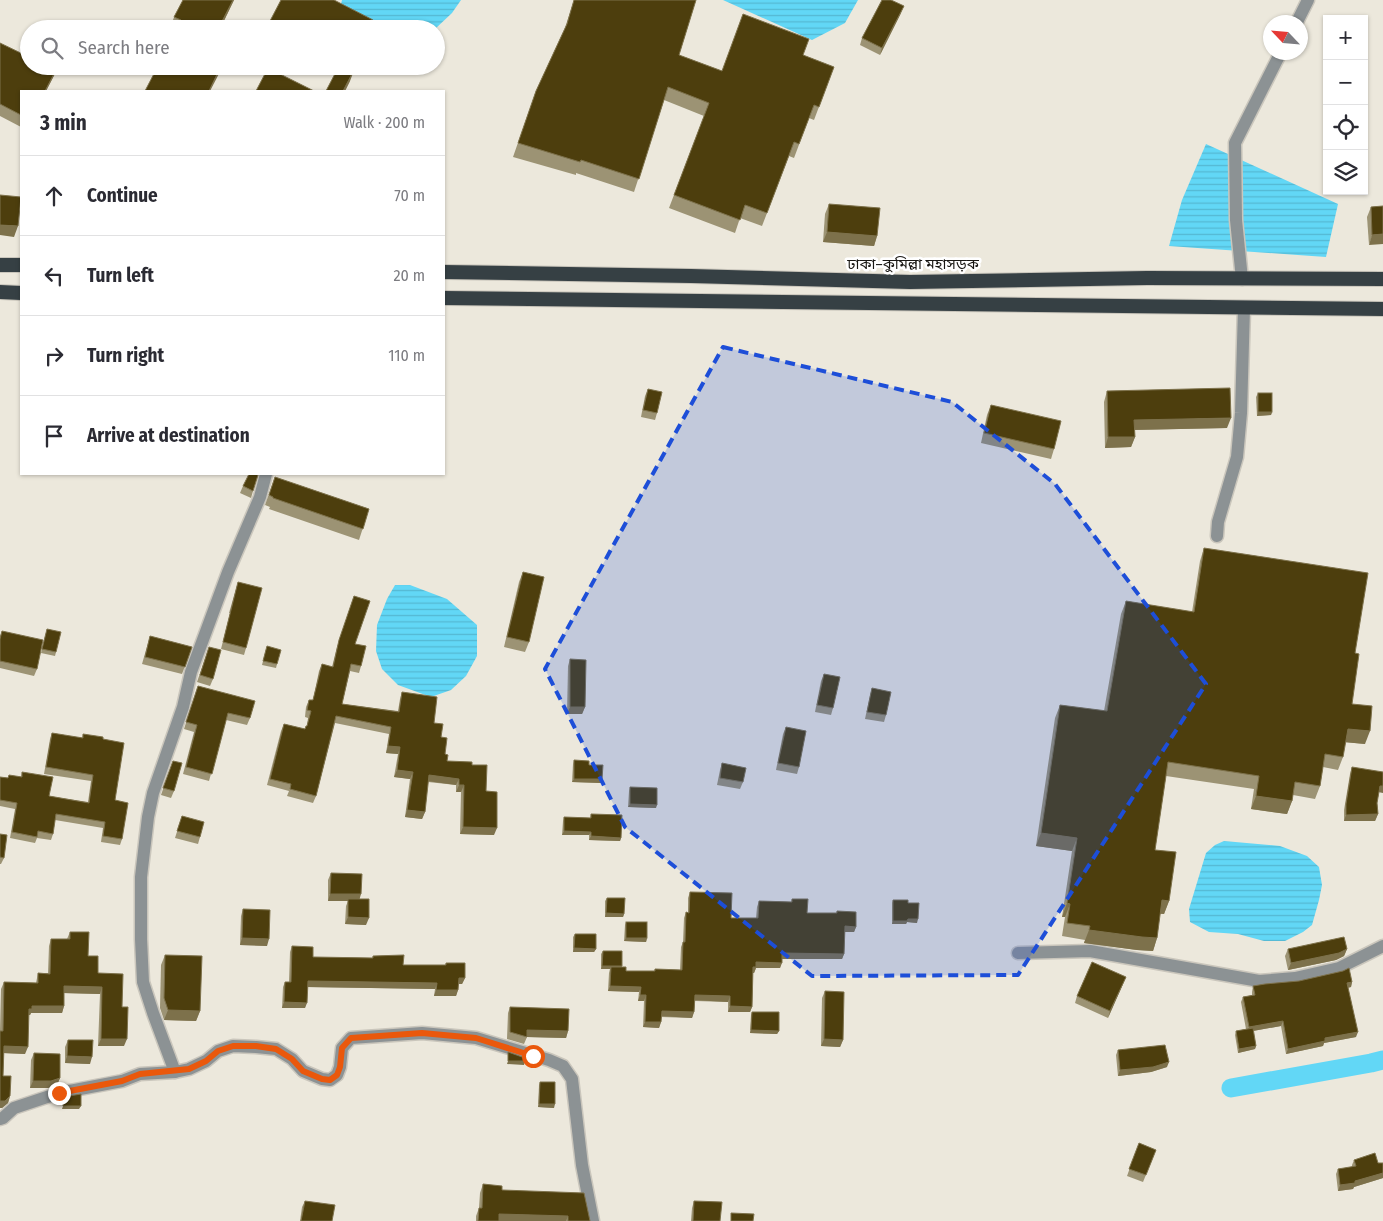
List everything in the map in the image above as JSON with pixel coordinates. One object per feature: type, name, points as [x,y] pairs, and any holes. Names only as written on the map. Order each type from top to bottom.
[{"type":"highway","points":[[0,265],[20,265]]},
{"type":"highway","name":"ঢাকা–কুমিল্লা মহাসড়ক","points":[[445,272],[910,282],[1147,278],[1383,279]]},
{"type":"highway","points":[[0,292],[20,293]]},
{"type":"highway","points":[[445,298],[1383,309]]},
{"type":"street","points":[[1300,15],[1308,0]]},
{"type":"street","points":[[1242,279],[1236,220],[1235,143],[1277,60]]},
{"type":"street","points":[[1217,536],[1218,522],[1237,457],[1241,413],[1244,308]]},
{"type":"street","points":[[174,1072],[143,982],[141,877],[148,816],[153,793],[183,707],[191,672],[228,572],[260,497],[266,475]]},
{"type":"street","points":[[1018,953],[1090,951],[1259,981],[1295,978],[1339,968],[1383,946]]},
{"type":"street","points":[[0,1119],[14,1108],[59,1093],[122,1081],[140,1074],[189,1069],[206,1061],[218,1051],[233,1046],[256,1046],[276,1049],[292,1059],[303,1071],[322,1079],[330,1080],[337,1075],[342,1048],[351,1038],[422,1033],[476,1038],[549,1060],[563,1066],[572,1079],[582,1164],[593,1221]]},
{"type":"highlighted area","points":[[723,347],[952,402],[1055,484],[1206,684],[1018,975],[812,976],[625,827],[545,669]]},
{"type":"water","points":[[342,0],[461,0],[445,20],[355,20],[341,4]]},
{"type":"water","points":[[723,0],[858,0],[845,23],[812,40]]},
{"type":"water","points":[[1206,144],[1338,204],[1326,257],[1169,246],[1182,200]]},
{"type":"water","points":[[395,585],[410,585],[447,599],[477,625],[477,656],[466,676],[451,690],[431,697],[398,685],[382,669],[376,651],[377,625],[387,599]]},
{"type":"water","points":[[1224,841],[1280,846],[1307,856],[1319,867],[1322,885],[1312,925],[1285,941],[1264,941],[1238,934],[1209,932],[1190,922],[1189,909],[1206,853],[1215,845]]},
{"type":"building","points":[[183,0],[233,0],[223,20],[181,20],[174,17]]},
{"type":"building","points":[[281,0],[334,0],[373,20],[271,20]]},
{"type":"building","points":[[574,0],[696,0],[679,55],[722,71],[743,14],[809,39],[803,55],[834,67],[819,107],[814,105],[799,144],[794,142],[767,213],[745,205],[740,220],[674,195],[709,103],[668,87],[639,179],[581,160],[580,162],[518,143],[536,91],[567,24]]},
{"type":"building","points":[[882,0],[891,0],[904,6],[882,48],[862,38]]},
{"type":"building","points":[[0,43],[20,53],[20,75],[53,75],[46,90],[20,90],[20,114],[0,104]]},
{"type":"building","points":[[153,75],[217,75],[209,90],[146,90]]},
{"type":"building","points":[[264,75],[282,75],[312,90],[257,90]]},
{"type":"building","points":[[334,75],[351,75],[344,90],[327,90]]},
{"type":"building","points":[[0,195],[20,197],[18,226],[0,225]]},
{"type":"building","points":[[829,204],[880,208],[877,236],[827,232]]},
{"type":"building","points":[[1383,206],[1383,234],[1372,235],[1371,207]]},
{"type":"building","points":[[1230,388],[1231,418],[1134,420],[1135,437],[1108,437],[1107,391]]},
{"type":"building","points":[[648,389],[662,392],[657,413],[643,410]]},
{"type":"building","points":[[1258,393],[1272,393],[1272,412],[1258,412]]},
{"type":"building","points":[[991,405],[1061,421],[1054,449],[984,433]]},
{"type":"building","points":[[248,475],[258,475],[253,491],[243,486]]},
{"type":"building","points":[[275,477],[369,509],[363,529],[273,498],[269,495]]},
{"type":"building","points":[[1204,548],[1368,573],[1355,653],[1359,654],[1352,704],[1372,706],[1370,731],[1348,729],[1343,757],[1325,754],[1320,786],[1295,782],[1292,801],[1256,796],[1259,776],[1168,762],[1155,850],[1176,852],[1169,901],[1162,900],[1157,938],[1089,930],[1090,926],[1067,923],[1070,904],[1067,903],[1077,838],[1041,833],[1060,705],[1107,711],[1126,601],[1194,612]]},
{"type":"building","points":[[523,572],[544,577],[529,642],[507,637]]},
{"type":"building","points":[[238,582],[262,588],[246,648],[223,642]]},
{"type":"building","points":[[354,596],[370,601],[355,644],[366,646],[361,666],[351,664],[342,704],[399,712],[402,692],[437,697],[434,723],[443,724],[441,737],[447,738],[445,754],[448,755],[447,761],[487,765],[486,791],[497,792],[497,828],[463,827],[464,785],[459,785],[459,779],[429,775],[425,812],[407,810],[413,772],[397,770],[400,747],[388,746],[391,727],[336,716],[316,796],[290,789],[291,784],[270,779],[284,724],[305,729],[307,726],[311,711],[307,710],[309,700],[313,700],[322,664],[333,667],[339,640]]},
{"type":"building","points":[[47,629],[61,632],[56,652],[42,649]]},
{"type":"building","points":[[2,631],[43,640],[37,669],[0,661]]},
{"type":"building","points":[[150,636],[192,647],[185,667],[145,657]]},
{"type":"building","points":[[267,646],[281,650],[277,664],[263,661]]},
{"type":"building","points":[[209,647],[221,650],[213,679],[200,675]]},
{"type":"building","points":[[570,659],[586,660],[585,707],[570,707]]},
{"type":"building","points":[[824,674],[840,677],[833,708],[817,705]]},
{"type":"building","points":[[198,686],[255,701],[250,718],[228,713],[212,774],[186,767],[197,725],[186,722]]},
{"type":"building","points":[[872,688],[891,692],[886,715],[867,712]]},
{"type":"building","points":[[786,727],[806,731],[799,767],[778,763]]},
{"type":"building","points":[[52,733],[83,738],[83,734],[124,743],[115,800],[128,803],[122,839],[103,836],[105,822],[56,814],[53,834],[38,831],[37,837],[12,832],[17,803],[0,800],[0,777],[8,778],[9,775],[22,777],[22,772],[53,777],[49,796],[89,803],[93,775],[46,767]]},
{"type":"building","points":[[574,760],[589,761],[589,765],[603,765],[602,779],[574,779]]},
{"type":"building","points":[[173,761],[182,763],[174,791],[163,788]]},
{"type":"building","points":[[722,763],[746,768],[743,782],[720,778]]},
{"type":"building","points":[[1352,767],[1383,772],[1383,786],[1380,786],[1377,803],[1378,814],[1346,815]]},
{"type":"building","points":[[630,787],[657,788],[657,805],[630,804]]},
{"type":"building","points":[[591,814],[622,815],[621,838],[591,836],[591,832],[564,831],[564,817],[591,818]]},
{"type":"building","points":[[182,816],[204,822],[200,837],[177,831]]},
{"type":"building","points":[[0,834],[7,835],[4,858],[0,857]]},
{"type":"building","points":[[331,873],[362,874],[361,894],[330,894]]},
{"type":"building","points":[[690,892],[732,893],[731,918],[758,918],[759,901],[792,902],[792,899],[808,899],[807,913],[856,912],[856,927],[845,926],[844,954],[782,953],[782,963],[756,962],[756,967],[753,967],[752,1007],[730,1006],[730,996],[695,995],[694,1012],[662,1011],[661,1022],[645,1022],[646,995],[640,995],[641,987],[610,986],[611,967],[626,967],[626,971],[682,970],[686,912],[689,913]]},
{"type":"building","points":[[607,898],[625,898],[624,914],[606,913]]},
{"type":"building","points":[[348,899],[369,899],[369,918],[348,917]]},
{"type":"building","points":[[893,900],[908,900],[908,903],[919,903],[918,919],[893,921]]},
{"type":"building","points":[[243,909],[270,910],[269,939],[242,938]]},
{"type":"building","points":[[626,922],[647,922],[647,938],[626,938]]},
{"type":"building","points":[[70,932],[89,932],[88,956],[98,956],[98,973],[123,974],[122,1007],[128,1007],[127,1039],[101,1039],[102,987],[64,986],[64,1006],[32,1006],[32,1009],[29,1009],[28,1047],[4,1046],[3,1076],[11,1076],[10,1096],[5,1101],[0,1101],[0,1031],[3,1031],[4,982],[38,983],[38,973],[50,974],[51,939],[70,939]]},
{"type":"building","points":[[575,934],[596,934],[596,949],[574,948]]},
{"type":"building","points":[[1344,937],[1347,949],[1339,953],[1291,963],[1288,949]]},
{"type":"building","points":[[292,946],[313,947],[313,957],[373,958],[373,956],[404,955],[403,965],[465,963],[465,978],[459,978],[458,990],[436,990],[437,983],[308,981],[307,1003],[284,1002],[285,982],[291,982]]},
{"type":"building","points":[[603,951],[622,951],[622,966],[602,966]]},
{"type":"building","points":[[165,955],[202,956],[200,1011],[168,1010],[164,998]]},
{"type":"building","points":[[1092,962],[1126,977],[1110,1011],[1077,996]]},
{"type":"building","points":[[1349,968],[1352,982],[1347,983],[1358,1032],[1325,1038],[1325,1041],[1288,1049],[1283,1021],[1249,1027],[1243,997],[1255,995],[1253,986],[1299,981]]},
{"type":"building","points":[[825,991],[844,992],[843,1040],[824,1039]]},
{"type":"building","points":[[510,1007],[569,1009],[568,1031],[527,1030],[527,1037],[510,1032]]},
{"type":"building","points":[[752,1012],[779,1012],[779,1031],[751,1030]]},
{"type":"building","points":[[1253,1028],[1256,1046],[1239,1049],[1236,1031]]},
{"type":"building","points":[[68,1040],[93,1040],[92,1057],[67,1056]]},
{"type":"building","points":[[1165,1045],[1169,1062],[1153,1067],[1120,1070],[1118,1050]]},
{"type":"building","points":[[508,1052],[525,1058],[525,1061],[508,1061]]},
{"type":"building","points":[[34,1053],[60,1054],[60,1078],[51,1081],[33,1081]]},
{"type":"building","points":[[540,1082],[555,1082],[555,1104],[539,1104]]},
{"type":"building","points":[[81,1094],[81,1106],[63,1106],[63,1097]]},
{"type":"building","points":[[1139,1143],[1156,1150],[1146,1175],[1129,1169]]},
{"type":"building","points":[[1375,1153],[1378,1163],[1383,1163],[1383,1173],[1355,1181],[1355,1183],[1340,1185],[1338,1169],[1356,1166],[1354,1160]]},
{"type":"building","points":[[483,1184],[502,1186],[502,1190],[584,1193],[590,1221],[568,1221],[568,1216],[499,1214],[499,1221],[478,1221],[479,1208],[482,1208]]},
{"type":"building","points":[[305,1201],[335,1205],[332,1221],[301,1221]]},
{"type":"building","points":[[694,1201],[722,1202],[720,1221],[693,1221]]},
{"type":"building","points":[[731,1213],[754,1214],[753,1221],[731,1221]]},
{"type":"waterway","points":[[1231,1088],[1383,1060]]},
{"type":"route","points":[[59,1093],[122,1081],[140,1074],[189,1069],[206,1061],[218,1051],[233,1046],[256,1046],[276,1049],[292,1059],[303,1071],[322,1079],[330,1080],[337,1075],[342,1048],[351,1038],[422,1033],[476,1038],[533,1056]]}]
